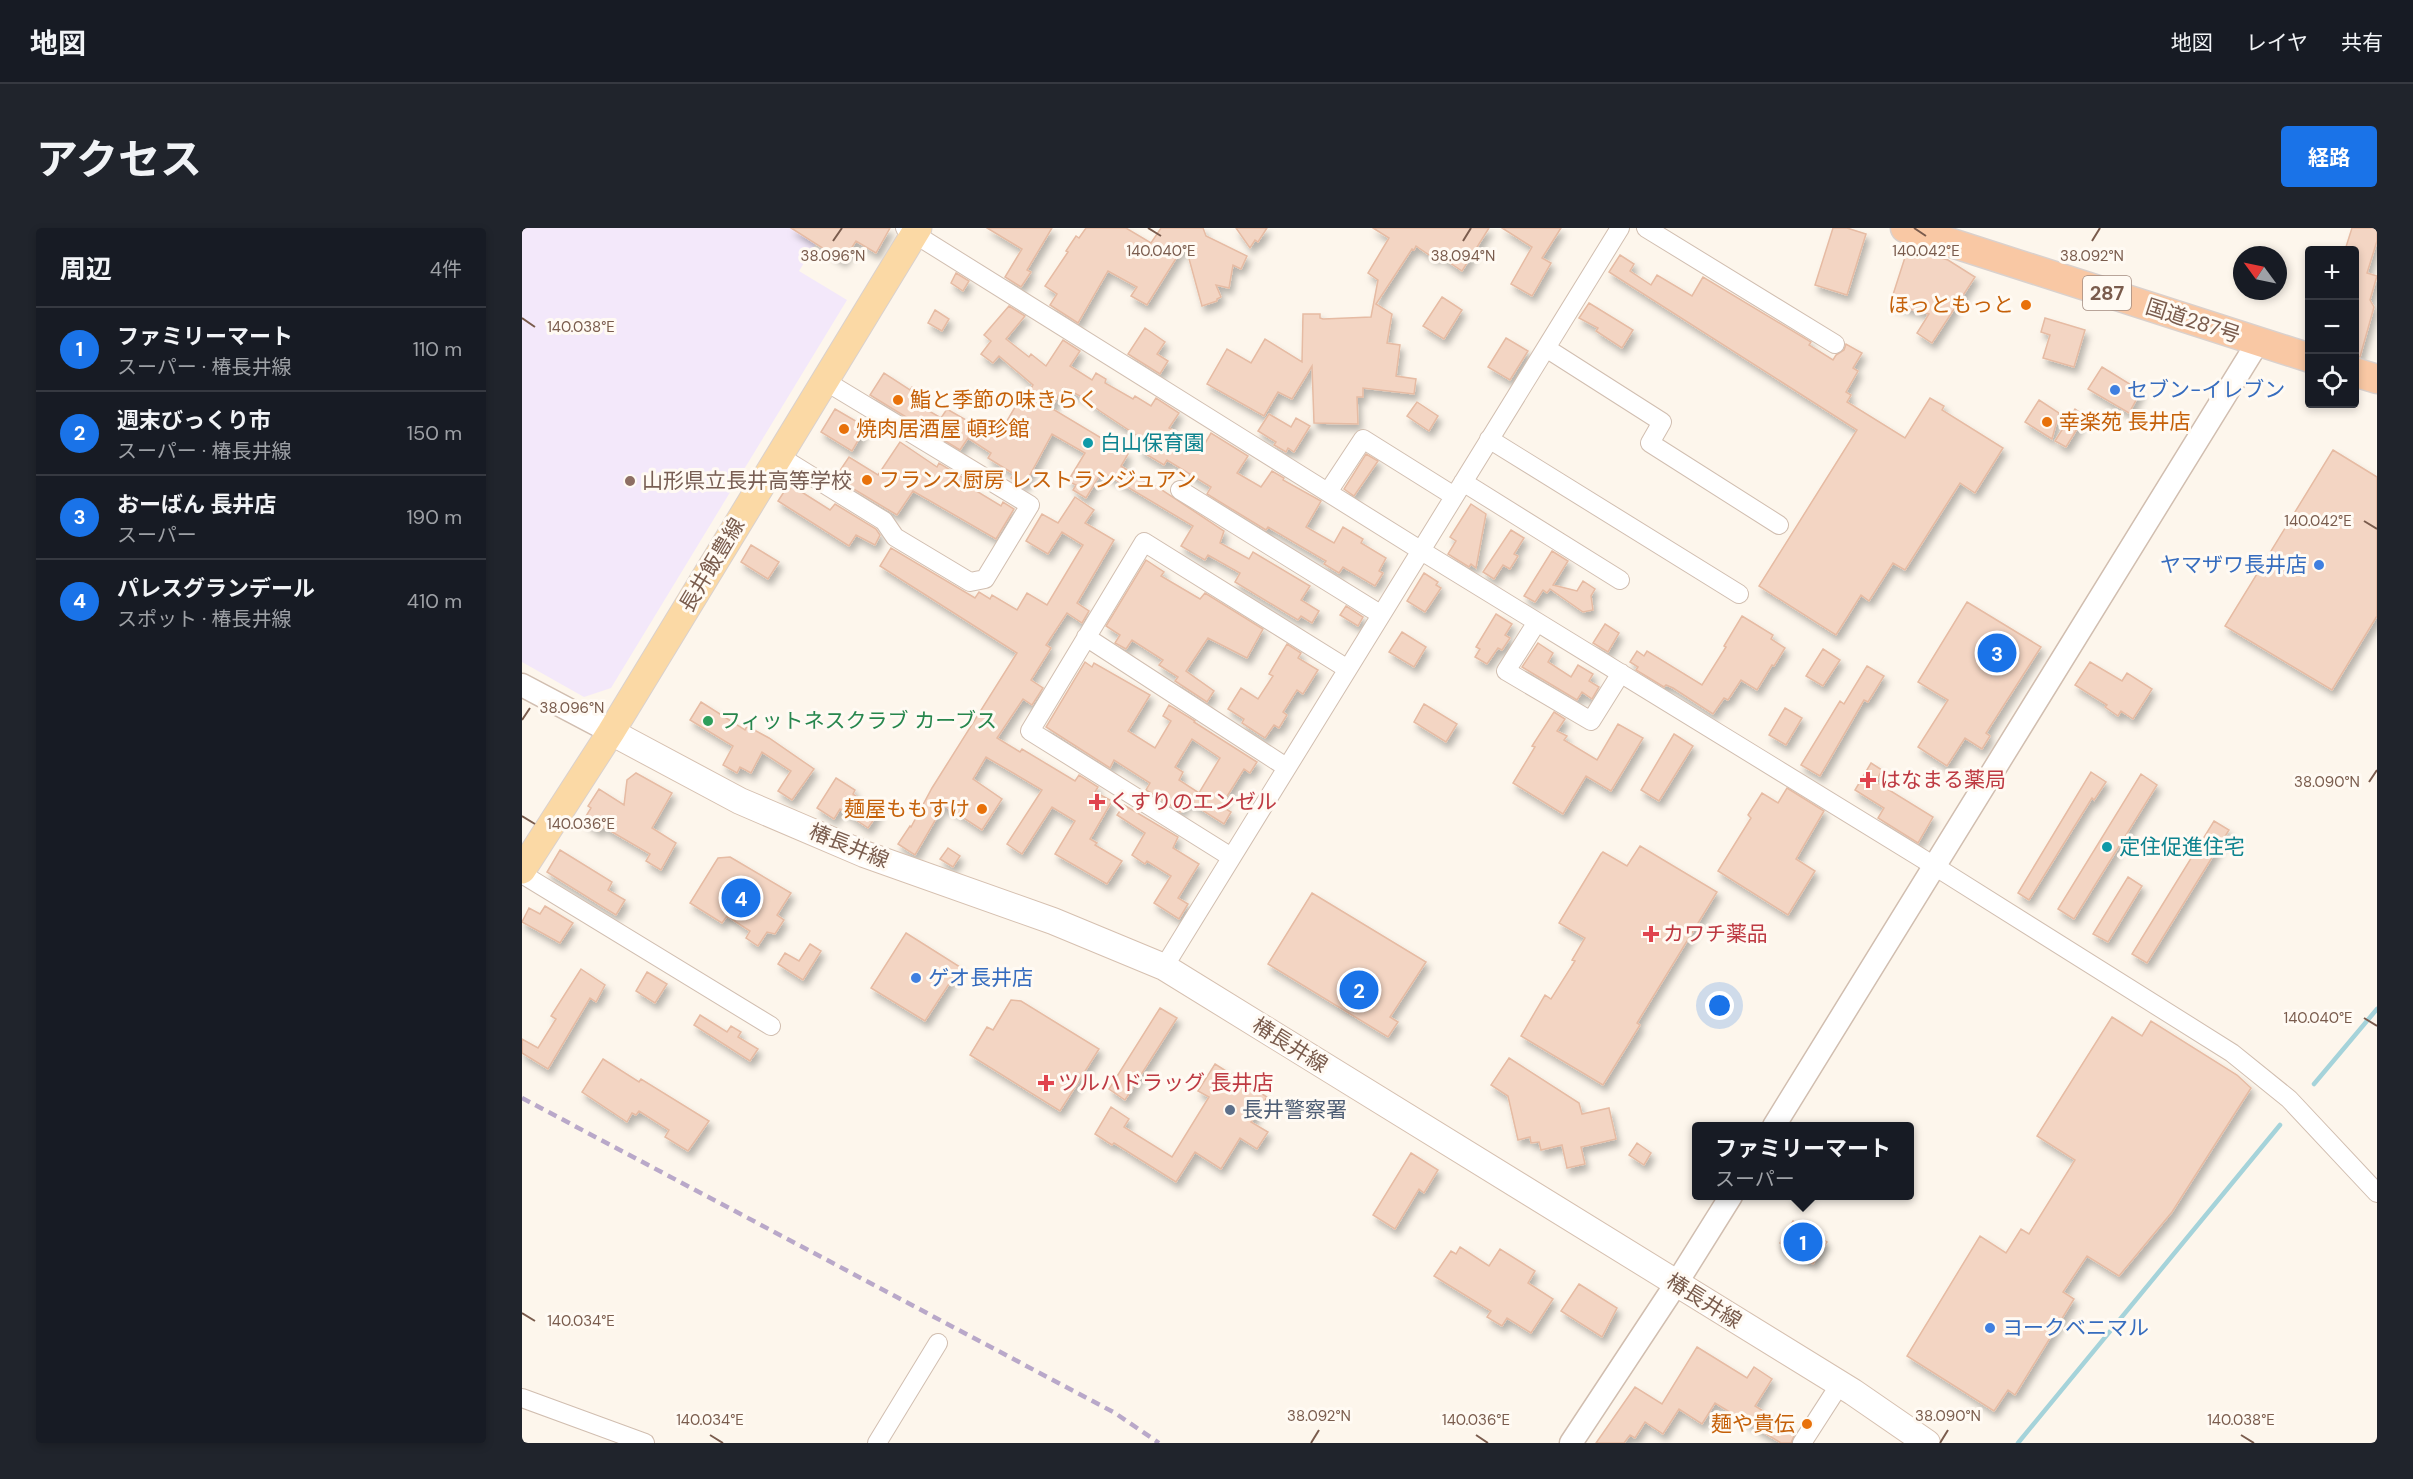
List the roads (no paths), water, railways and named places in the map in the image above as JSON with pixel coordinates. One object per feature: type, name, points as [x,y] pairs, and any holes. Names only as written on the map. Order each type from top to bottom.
[{"type":"highway","name":"国道287号","points":[[1905,228],[2305,356]]},
{"type":"highway","points":[[2359,373],[2377,379]]},
{"type":"main road","name":"長井飯豊線","points":[[522,872],[611,732],[825,381],[913,229]]},
{"type":"main road","name":"椿長井線","points":[[611,732],[740,801],[864,854],[1053,921],[1164,967],[1840,1384],[1927,1443]]},
{"type":"street","points":[[1164,967],[1620,228]]},
{"type":"street","points":[[1646,228],[1835,344]]},
{"type":"street","points":[[913,229],[1420,550],[1936,867],[2232,1053],[2289,1099],[2377,1193]]},
{"type":"street","points":[[1777,1122],[2258,342]]},
{"type":"street","points":[[1546,348],[1662,422],[1650,443],[1779,525]]},
{"type":"street","points":[[779,456],[884,521],[895,537],[970,582],[985,579],[1025,514],[1030,505],[825,381]]},
{"type":"street","points":[[1328,492],[1363,439],[1458,489],[1620,580]]},
{"type":"street","points":[[1489,439],[1739,594]]},
{"type":"street","points":[[1180,490],[1380,614]]},
{"type":"street","points":[[1231,856],[1030,731],[1144,542],[1347,668]]},
{"type":"street","points":[[1537,622],[1506,670],[1591,722],[1621,673]]},
{"type":"street","points":[[1086,638],[1286,767]]},
{"type":"street","points":[[522,685],[611,732]]},
{"type":"street","points":[[522,872],[771,1026]]},
{"type":"street","points":[[1571,1443],[1728,1200]]},
{"type":"street","points":[[877,1443],[938,1343]]},
{"type":"street","points":[[1802,1443],[1840,1384]]},
{"type":"street","points":[[522,1398],[645,1443]]},
{"type":"waterway","points":[[2314,1084],[2377,1009]]},
{"type":"waterway","points":[[2018,1443],[2280,1125]]},
{"type":"railway","points":[[522,1098],[1115,1413],[1159,1443]]},
{"type":"place","name":"ほっともっと","points":[[2026,305]]},
{"type":"place","name":"セブン-イレブン","points":[[2115,390]]},
{"type":"place","name":"鮨と季節の味きらく","points":[[898,400]]},
{"type":"place","name":"幸楽苑 長井店","points":[[2047,422]]},
{"type":"place","name":"焼肉居酒屋 頓珍館","points":[[844,429]]},
{"type":"place","name":"白山保育園","points":[[1088,443]]},
{"type":"place","name":"フランス厨房 レストランジュアン","points":[[867,480]]},
{"type":"place","name":"山形県立長井高等学校","points":[[630,481]]},
{"type":"place","name":"ヤマザワ長井店","points":[[2319,565]]},
{"type":"place","name":"おーばん 長井店","points":[[1997,653]]},
{"type":"place","name":"フィットネスクラブ カーブス","points":[[708,721]]},
{"type":"place","name":"はなまる薬局","points":[[1868,780]]},
{"type":"place","name":"くすりのエンゼル","points":[[1097,802]]},
{"type":"place","name":"麺屋ももすけ","points":[[982,809]]},
{"type":"place","name":"定住促進住宅","points":[[2107,847]]},
{"type":"place","name":"パレスグランデール","points":[[741,898]]},
{"type":"place","name":"カワチ薬品","points":[[1651,934]]},
{"type":"place","name":"ゲオ長井店","points":[[916,978]]},
{"type":"place","name":"週末びっくり市","points":[[1359,990]]},
{"type":"place","name":"ツルハドラッグ 長井店","points":[[1046,1083]]},
{"type":"place","name":"長井警察署","points":[[1230,1110]]},
{"type":"place","name":"ファミリーマート","points":[[1803,1242]]},
{"type":"place","name":"ヨークベニマル","points":[[1990,1328]]},
{"type":"place","name":"麺や貴伝","points":[[1807,1424]]}]
